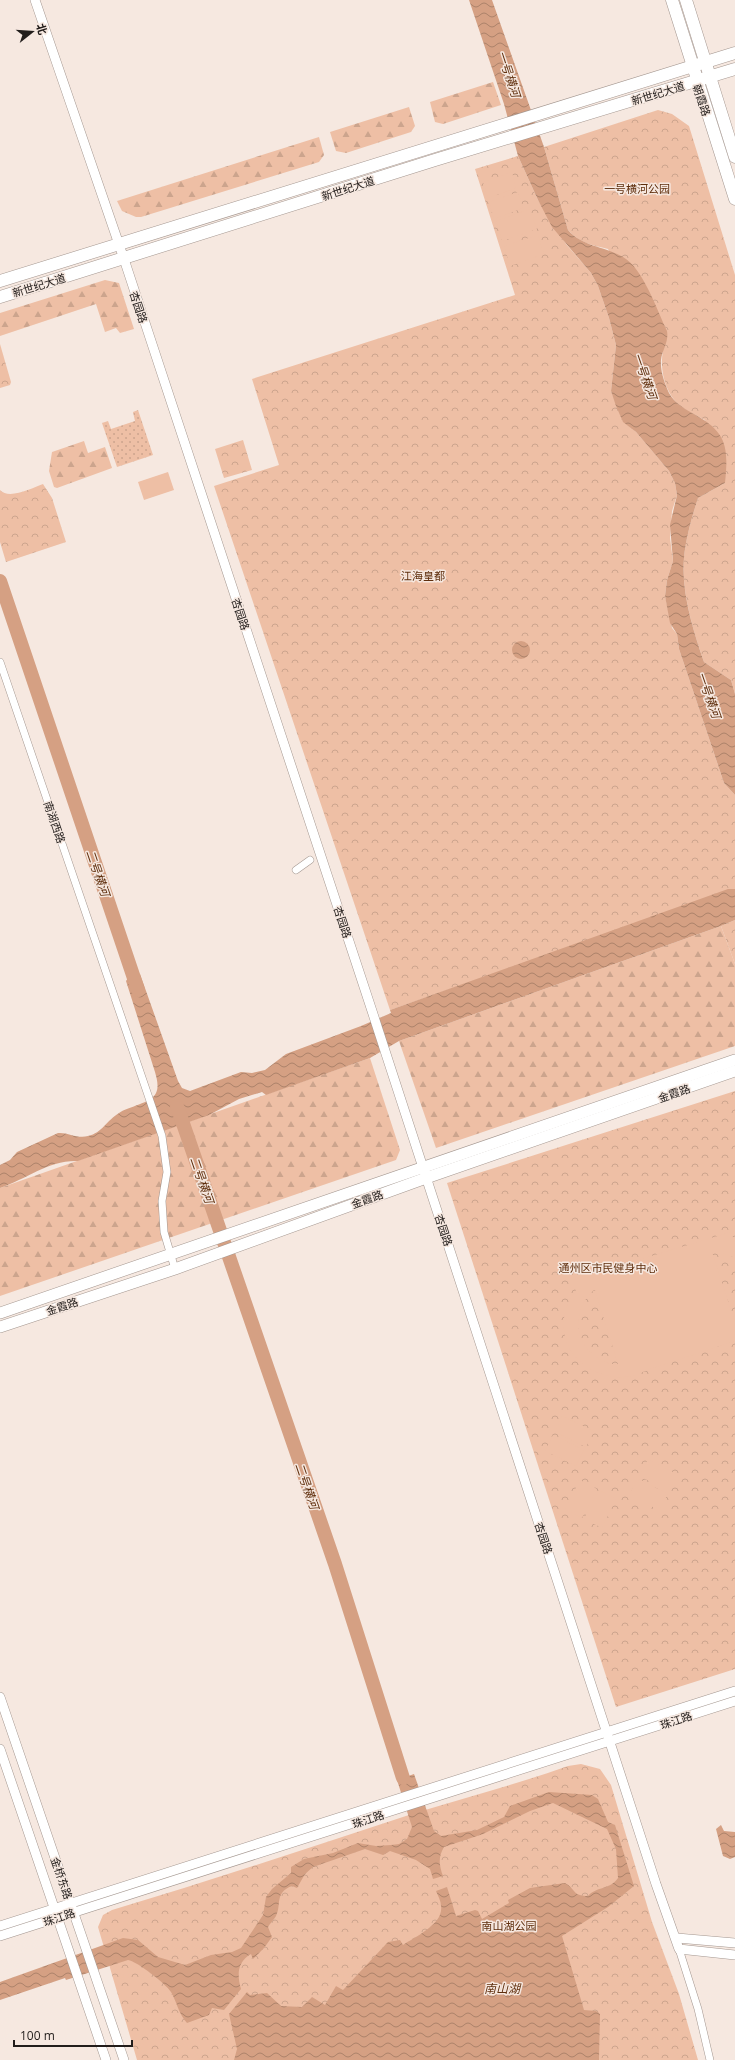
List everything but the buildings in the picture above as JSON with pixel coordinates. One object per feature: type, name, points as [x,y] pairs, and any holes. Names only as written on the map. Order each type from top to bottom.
[{"type":"main road","name":"朝霞路","points":[[672,0],[696,82],[735,199]]},
{"type":"main road","name":"朝霞路","points":[[686,0],[735,157]]},
{"type":"main road","points":[[705,62],[735,53]]},
{"type":"main road","name":"新世纪大道","points":[[0,281],[540,115],[705,62]]},
{"type":"main road","points":[[710,77],[735,69]]},
{"type":"main road","name":"新世纪大道","points":[[0,297],[544,127],[710,77]]},
{"type":"main road","name":"金霞路","points":[[0,1313],[423,1166],[735,1060]]},
{"type":"main road","name":"金霞路","points":[[0,1327],[175,1269],[426,1178],[735,1071]]},
{"type":"street","name":"杏园路","points":[[35,0],[124,259],[484,1350],[606,1732],[656,1884],[676,1938]]},
{"type":"street","name":"南湖西路","points":[[0,662],[162,1136],[167,1172],[162,1202],[164,1232],[175,1269]]},
{"type":"street","points":[[296,870],[310,860]]},
{"type":"street","name":"珠江路","points":[[0,1936],[56,1914],[71,1903],[735,1691]]},
{"type":"street","name":"金桥东路","points":[[0,1696],[124,2060]]},
{"type":"street","name":"珠江路","points":[[0,1926],[56,1914],[74,1913],[735,1701]]},
{"type":"street","name":"金桥东路","points":[[0,1749],[106,2060]]},
{"type":"street","points":[[710,2060],[698,2009],[676,1938],[735,1943]]},
{"type":"street","points":[[679,1949],[735,1955]]},
{"type":"green space","points":[[493,82],[501,105],[443,124],[435,122],[430,102]]},
{"type":"green space","points":[[409,107],[415,126],[411,132],[346,153],[336,151],[330,132]]},
{"type":"green space","name":"一号横河公园","points":[[658,110],[672,114],[689,126],[735,275],[735,694],[731,680],[704,662],[692,624],[684,584],[685,550],[698,498],[725,483],[705,420],[683,408],[672,397],[668,390],[663,374],[663,351],[608,249],[582,241],[568,230],[544,147]]},
{"type":"green space","points":[[319,137],[324,155],[319,162],[141,217],[136,217],[122,211],[117,201]]},
{"type":"green space","name":"江海皇都","points":[[518,156],[538,200],[566,244],[591,273],[598,286],[616,345],[611,391],[623,421],[636,432],[669,471],[675,483],[677,495],[672,511],[670,538],[673,561],[667,580],[665,596],[672,628],[677,634],[679,649],[724,783],[735,795],[735,889],[390,1010],[214,486],[279,465],[252,379],[515,295],[475,169]]},
{"type":"green space","points":[[512,172],[516,188],[488,198],[483,182]]},
{"type":"green space","points":[[518,192],[523,208],[494,219],[489,202]]},
{"type":"green space","points":[[530,209],[537,229],[502,241],[496,221]]},
{"type":"green space","points":[[538,235],[544,254],[510,266],[504,246]]},
{"type":"green space","points":[[105,280],[119,283],[134,329],[120,333],[116,328],[105,332],[96,304],[0,336],[0,313]]},
{"type":"green space","points":[[0,344],[11,382],[10,385],[0,388]]},
{"type":"green space","points":[[138,410],[153,455],[117,467],[102,423],[108,421],[111,429],[135,421],[133,412]]},
{"type":"green space","points":[[243,440],[252,470],[224,478],[215,449]]},
{"type":"green space","points":[[84,441],[88,453],[105,447],[112,468],[57,488],[54,487],[49,471],[52,452]]},
{"type":"green space","points":[[168,472],[174,490],[144,500],[138,482]]},
{"type":"green space","points":[[43,484],[52,498],[66,542],[6,562],[0,542],[0,490],[4,493],[15,494]]},
{"type":"green space","points":[[735,920],[735,964],[721,926]]},
{"type":"green space","points":[[721,926],[735,964],[735,1046],[436,1148],[399,1041]]},
{"type":"green space","points":[[370,1058],[400,1150],[396,1160],[0,1296],[0,1188]]},
{"type":"green space","name":"通州区市民健身中心","points":[[735,1091],[735,1669],[616,1707],[447,1183]]},
{"type":"green space","points":[[731,1232],[735,1243],[735,1258],[721,1252],[712,1252],[735,1322],[735,1341],[631,1376],[615,1377],[597,1372],[589,1368],[574,1356],[566,1340],[564,1321],[566,1308],[576,1291],[572,1280]],"holes":[[[595,1290],[618,1364],[606,1363],[595,1356],[588,1349],[579,1333],[578,1324],[582,1306],[587,1297]]]},
{"type":"green space","points":[[562,1416],[594,1431],[586,1447],[555,1432]]},
{"type":"green space","points":[[553,1435],[584,1450],[576,1466],[545,1451]]},
{"type":"green space","points":[[648,1459],[678,1475],[669,1491],[639,1476]]},
{"type":"green space","points":[[637,1478],[668,1494],[659,1510],[629,1495]]},
{"type":"green space","points":[[580,1480],[597,1489],[582,1518],[565,1509]]},
{"type":"green space","points":[[599,1490],[616,1499],[602,1528],[584,1519]]},
{"type":"green space","name":"南山湖公园","points":[[581,1764],[600,1769],[611,1785],[652,1922],[679,1994],[698,2060],[137,2060],[98,1927],[103,1915],[112,1910],[226,1875],[415,1813],[511,1785],[568,1766]]},
{"type":"water","name":"一号横河","points":[[469,0],[492,0],[544,147],[568,230],[580,240],[623,257],[637,270],[649,290],[667,331],[667,339],[662,356],[661,369],[669,393],[673,399],[685,409],[712,426],[723,440],[726,459],[725,483],[698,498],[686,542],[684,558],[684,584],[689,611],[704,662],[731,680],[735,694],[735,795],[724,783],[679,649],[677,634],[670,623],[665,596],[667,580],[673,561],[670,525],[677,495],[675,483],[669,471],[636,432],[623,422],[616,406],[611,391],[616,345],[598,286],[591,273],[552,227],[518,156],[504,104]]},
{"type":"water","points":[[517,641],[525,641],[530,646],[528,657],[525,659],[517,659],[512,654],[512,646]]},
{"type":"water","points":[[728,889],[735,889],[735,920],[721,926],[399,1041],[370,1058],[266,1095],[262,1092],[239,1099],[209,1115],[78,1161],[47,1167],[0,1188],[0,1165],[10,1160],[17,1152],[58,1133],[65,1133],[80,1137],[93,1134],[119,1113],[150,1100],[156,1093],[158,1086],[156,1075],[126,981],[132,972],[140,974],[178,1081],[182,1088],[190,1091],[241,1072],[252,1073],[265,1070],[286,1054],[361,1026],[391,1013],[390,1010]]},
{"type":"water","name":"南山湖","points":[[414,1774],[434,1831],[441,1836],[477,1830],[504,1817],[510,1806],[549,1792],[592,1795],[598,1799],[608,1822],[615,1825],[634,1886],[608,1907],[562,1936],[584,2010],[596,2011],[600,2014],[599,2060],[234,2060],[237,2049],[229,2014],[247,1992],[250,1995],[267,1993],[281,2006],[302,2007],[312,1997],[325,2005],[336,1986],[343,1990],[388,1942],[400,1940],[403,1945],[428,1929],[438,1919],[441,1913],[441,1906],[436,1891],[447,1887],[456,1916],[475,1910],[478,1911],[482,1919],[509,1903],[508,1900],[530,1888],[565,1883],[579,1895],[588,1896],[595,1891],[615,1882],[618,1878],[616,1849],[607,1829],[553,1803],[530,1811],[483,1834],[444,1847],[440,1861],[443,1876],[433,1879],[430,1869],[416,1860],[390,1851],[383,1855],[365,1849],[313,1867],[305,1874],[297,1888],[292,1886],[286,1889],[281,1895],[278,1912],[268,1927],[272,1937],[253,1959],[251,1954],[243,1961],[239,1969],[241,1989],[224,2010],[212,2008],[209,2015],[187,2023],[168,1988],[157,1978],[128,1960],[66,1980],[65,1978],[0,2000],[0,1982],[123,1938],[138,1940],[158,1957],[185,1965],[211,1955],[232,1952],[241,1948],[263,1915],[266,1897],[272,1889],[291,1873],[291,1867],[304,1859],[333,1853],[358,1843],[376,1846],[391,1845],[399,1844],[407,1839],[412,1827],[397,1780]]},
{"type":"water","points":[[721,1825],[724,1831],[735,1832],[735,1857],[730,1859],[723,1856],[716,1829]]},
{"type":"waterway","name":"二号横河","points":[[0,581],[138,990]]},
{"type":"waterway","name":"二号横河","points":[[177,1106],[335,1564],[403,1778]]}]
